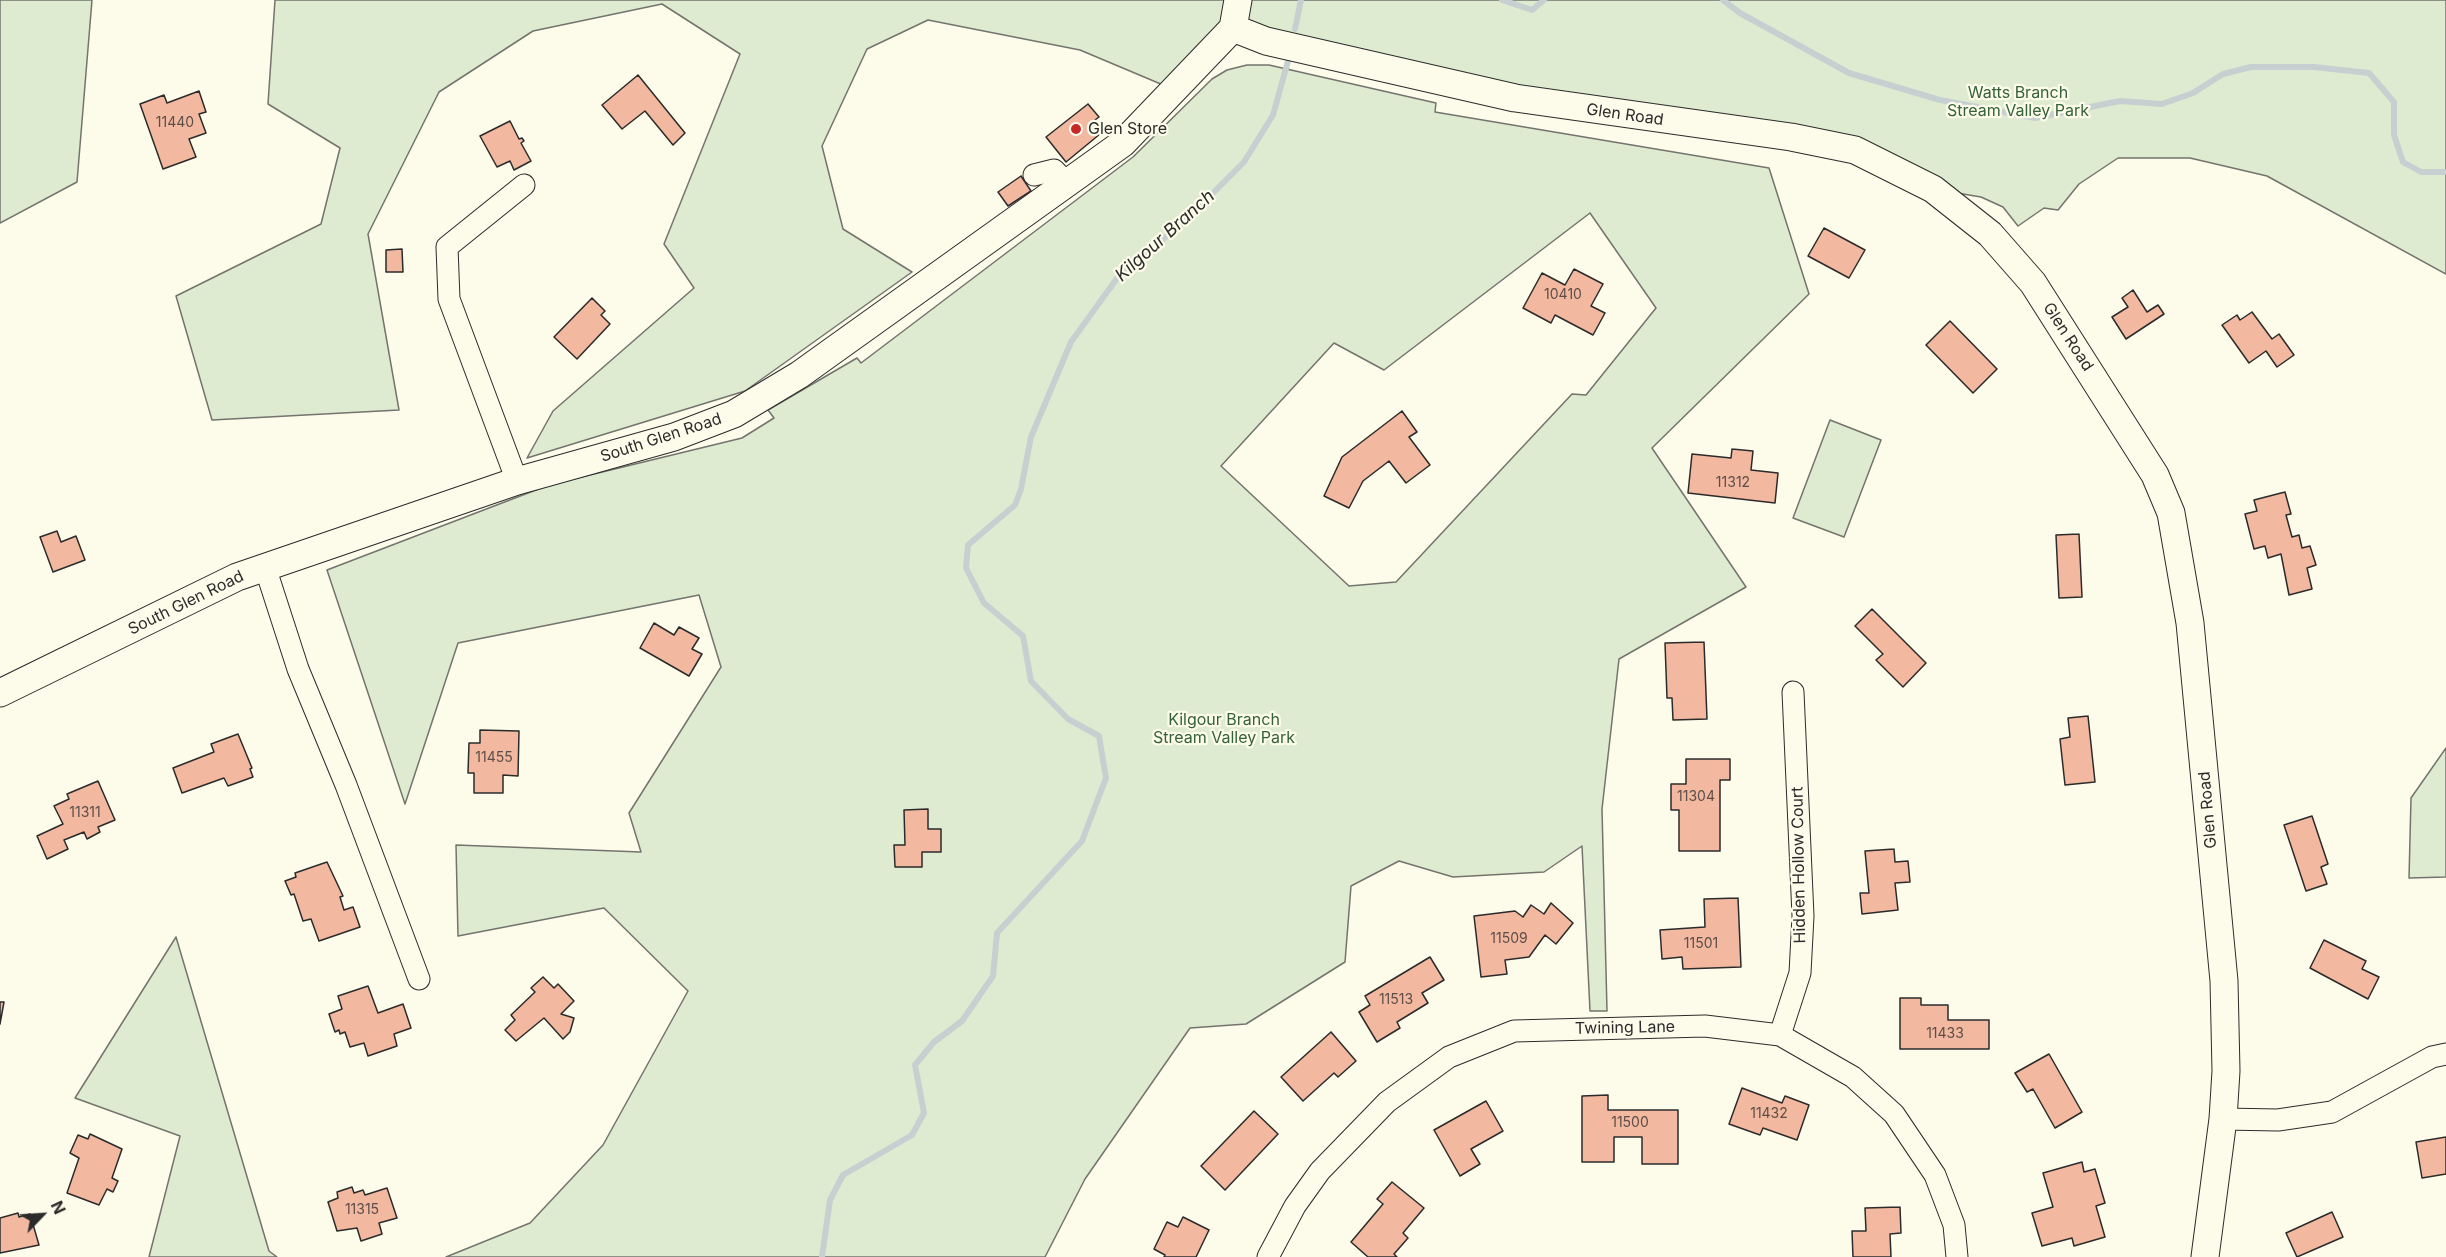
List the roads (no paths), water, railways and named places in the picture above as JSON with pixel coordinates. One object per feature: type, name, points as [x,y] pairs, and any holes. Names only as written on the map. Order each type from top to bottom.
[{"type":"main road","points":[[1233,28],[1238,0]]},
{"type":"main road","name":"South Glen Road","points":[[0,693],[212,588],[265,567],[517,481],[674,437],[734,414],[799,375],[1123,143],[1233,28]]},
{"type":"main road","name":"Glen Road","points":[[1233,28],[1266,41],[1299,46],[1515,98],[1791,137],[1855,150],[1932,189],[1990,234],[2039,293],[2155,475],[2171,513],[2190,622],[2224,981],[2226,1071],[2223,1119],[2205,1257]]},
{"type":"street","points":[[1034,175],[1054,170],[1067,183]]},
{"type":"street","points":[[517,481],[449,299],[447,247],[524,185]]},
{"type":"street","points":[[265,567],[298,669],[346,784],[419,979]]},
{"type":"street","name":"Hidden Hollow Court","points":[[1780,1035],[1800,973],[1803,916],[1792,692]]},
{"type":"street","name":"Twining Lane","points":[[1268,1257],[1295,1206],[1320,1171],[1387,1102],[1449,1056],[1514,1030],[1705,1026],[1780,1035],[1852,1077],[1894,1114],[1935,1175],[1954,1225],[1957,1257]]},
{"type":"street","points":[[2223,1119],[2278,1120],[2332,1112],[2432,1057],[2446,1054]]},
{"type":"waterway","name":"Kilgour Branch","points":[[1295,29],[1301,0]]},
{"type":"waterway","points":[[1502,0],[1532,10],[1544,0]]},
{"type":"waterway","points":[[1723,0],[1740,13],[1849,73],[1940,100],[2035,118],[2120,101],[2162,104],[2193,93],[2223,74],[2251,67],[2314,67],[2369,73],[2394,102],[2394,135],[2403,162],[2421,172],[2446,172]]},
{"type":"waterway","name":"Kilgour Branch","points":[[822,1257],[830,1200],[843,1175],[912,1135],[924,1113],[915,1065],[934,1042],[962,1021],[993,976],[997,933],[1082,841],[1106,778],[1099,736],[1068,719],[1031,681],[1023,636],[984,603],[966,568],[968,545],[1015,505],[1021,489],[1031,437],[1071,342],[1118,277],[1187,219],[1244,162],[1273,115],[1288,61]]},
{"type":"place","name":"Glen Store","points":[[1076,129]]},
{"type":"park label","name":"Watts Branch Stream Valley Park","points":[[2018,102]]},
{"type":"park label","name":"Kilgour Branch Stream Valley Park","points":[[1224,729]]}]
